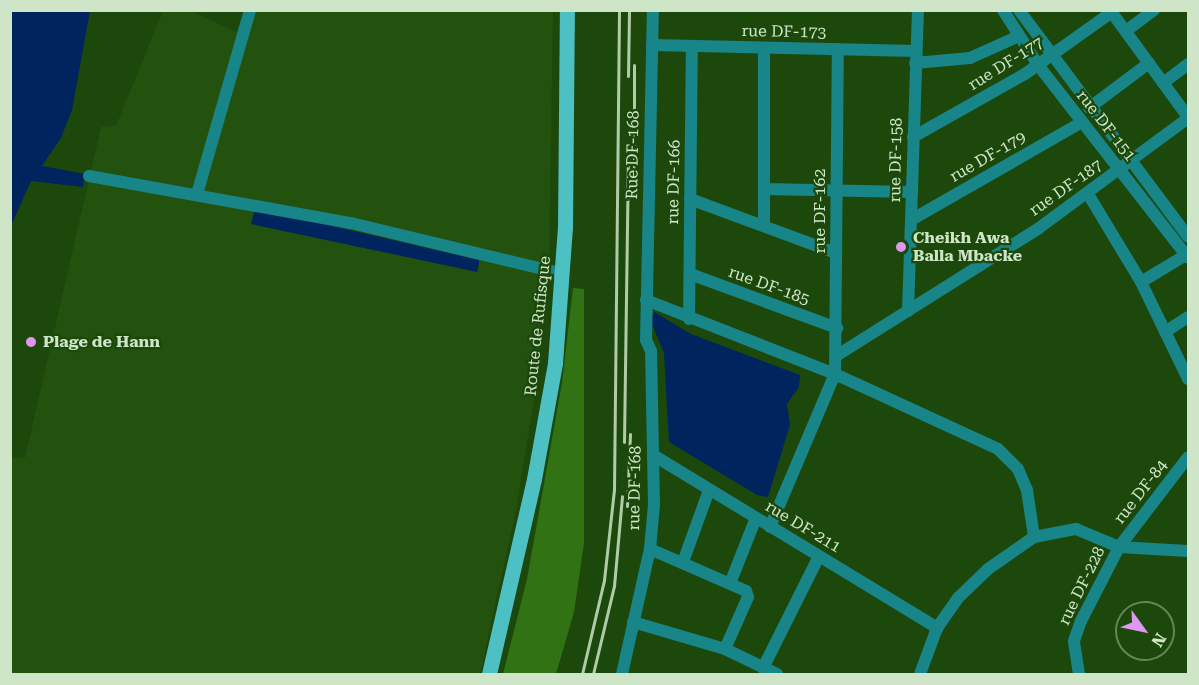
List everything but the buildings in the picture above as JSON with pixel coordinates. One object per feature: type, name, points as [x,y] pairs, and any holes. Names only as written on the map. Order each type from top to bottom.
[{"type":"main road","name":"Route de Rufisque","points":[[489,675],[534,479],[555,363],[563,274],[567,10]]},
{"type":"street","points":[[197,194],[250,10]]},
{"type":"street","name":"Rue DF-168","points":[[646,300],[653,10]]},
{"type":"street","name":"rue DF-158","points":[[908,311],[918,10]]},
{"type":"street","name":"rue DF-151","points":[[1003,10],[1038,66],[1187,257]]},
{"type":"street","name":"rue DF-151","points":[[1019,10],[1050,56],[1188,237]]},
{"type":"street","points":[[1126,31],[1154,10]]},
{"type":"street","points":[[1111,11],[1188,117]]},
{"type":"street","name":"rue DF-177","points":[[913,137],[1038,66],[1111,11]]},
{"type":"street","name":"rue DF-173","points":[[652,45],[838,49],[916,57],[970,58],[1019,36]]},
{"type":"street","name":"rue DF-166","points":[[689,319],[693,46]]},
{"type":"street","points":[[764,48],[764,224]]},
{"type":"street","name":"rue DF-162","points":[[770,527],[835,374],[838,49]]},
{"type":"street","points":[[1089,108],[1149,63]]},
{"type":"street","points":[[1163,83],[1188,64]]},
{"type":"street","name":"rue DF-187","points":[[836,356],[1088,194],[1188,117]]},
{"type":"street","name":"rue DF-179","points":[[911,220],[1082,122]]},
{"type":"street","points":[[89,176],[351,223],[563,274]]},
{"type":"street","points":[[764,189],[912,192]]},
{"type":"street","points":[[1088,194],[1142,282],[1188,379]]},
{"type":"street","points":[[690,199],[764,224],[836,253]]},
{"type":"street","points":[[1142,282],[1187,257]]},
{"type":"street","name":"rue DF-185","points":[[690,274],[837,328]]},
{"type":"street","points":[[646,300],[689,319],[835,374],[998,449],[1018,468],[1027,490],[1034,537]]},
{"type":"street","name":"rue DF-168","points":[[622,675],[650,549],[652,455],[646,300]]},
{"type":"street","points":[[1165,332],[1188,317]]},
{"type":"street","name":"rue DF-211","points":[[652,455],[937,628]]},
{"type":"street","name":"rue DF-84","points":[[1119,547],[1188,457]]},
{"type":"street","points":[[683,562],[709,490]]},
{"type":"street","points":[[731,581],[756,518]]},
{"type":"street","points":[[920,675],[937,628],[958,598],[988,569],[1034,537],[1076,529],[1119,547],[1188,551]]},
{"type":"street","name":"rue DF-228","points":[[1079,675],[1074,641],[1119,547]]},
{"type":"street","points":[[650,549],[731,581],[746,591],[748,597],[725,649]]},
{"type":"street","points":[[763,668],[819,556]]},
{"type":"street","points":[[633,622],[725,649],[777,675]]},
{"type":"shaded area","points":[[163,11],[191,11],[236,32],[247,11],[553,11],[549,269],[538,375],[516,510],[480,674],[11,674],[10,457],[25,458],[101,127],[116,126]]},
{"type":"shaded area","points":[[573,288],[584,289],[584,543],[574,612],[556,674],[503,674],[527,579],[562,383]]},
{"type":"water","points":[[11,11],[90,11],[72,110],[61,138],[42,166],[85,174],[83,187],[31,181],[11,226]]},
{"type":"water","points":[[255,208],[479,260],[477,272],[251,224]]},
{"type":"water","points":[[654,312],[691,334],[800,375],[799,387],[787,404],[790,425],[768,497],[757,495],[669,442],[664,353],[651,322]]},
{"type":"railway","points":[[582,674],[604,580],[614,490],[619,10]]},
{"type":"railway","points":[[628,76],[629,10]]},
{"type":"railway","points":[[634,65],[634,173]]},
{"type":"railway","points":[[624,442],[628,163]]},
{"type":"railway","points":[[627,506],[630,434]]},
{"type":"railway","points":[[593,674],[614,586],[622,496]]},
{"type":"place","name":"Cheikh Awa Balla Mbacke","points":[[901,247]]},
{"type":"place","name":"Plage de Hann","points":[[31,342]]}]
